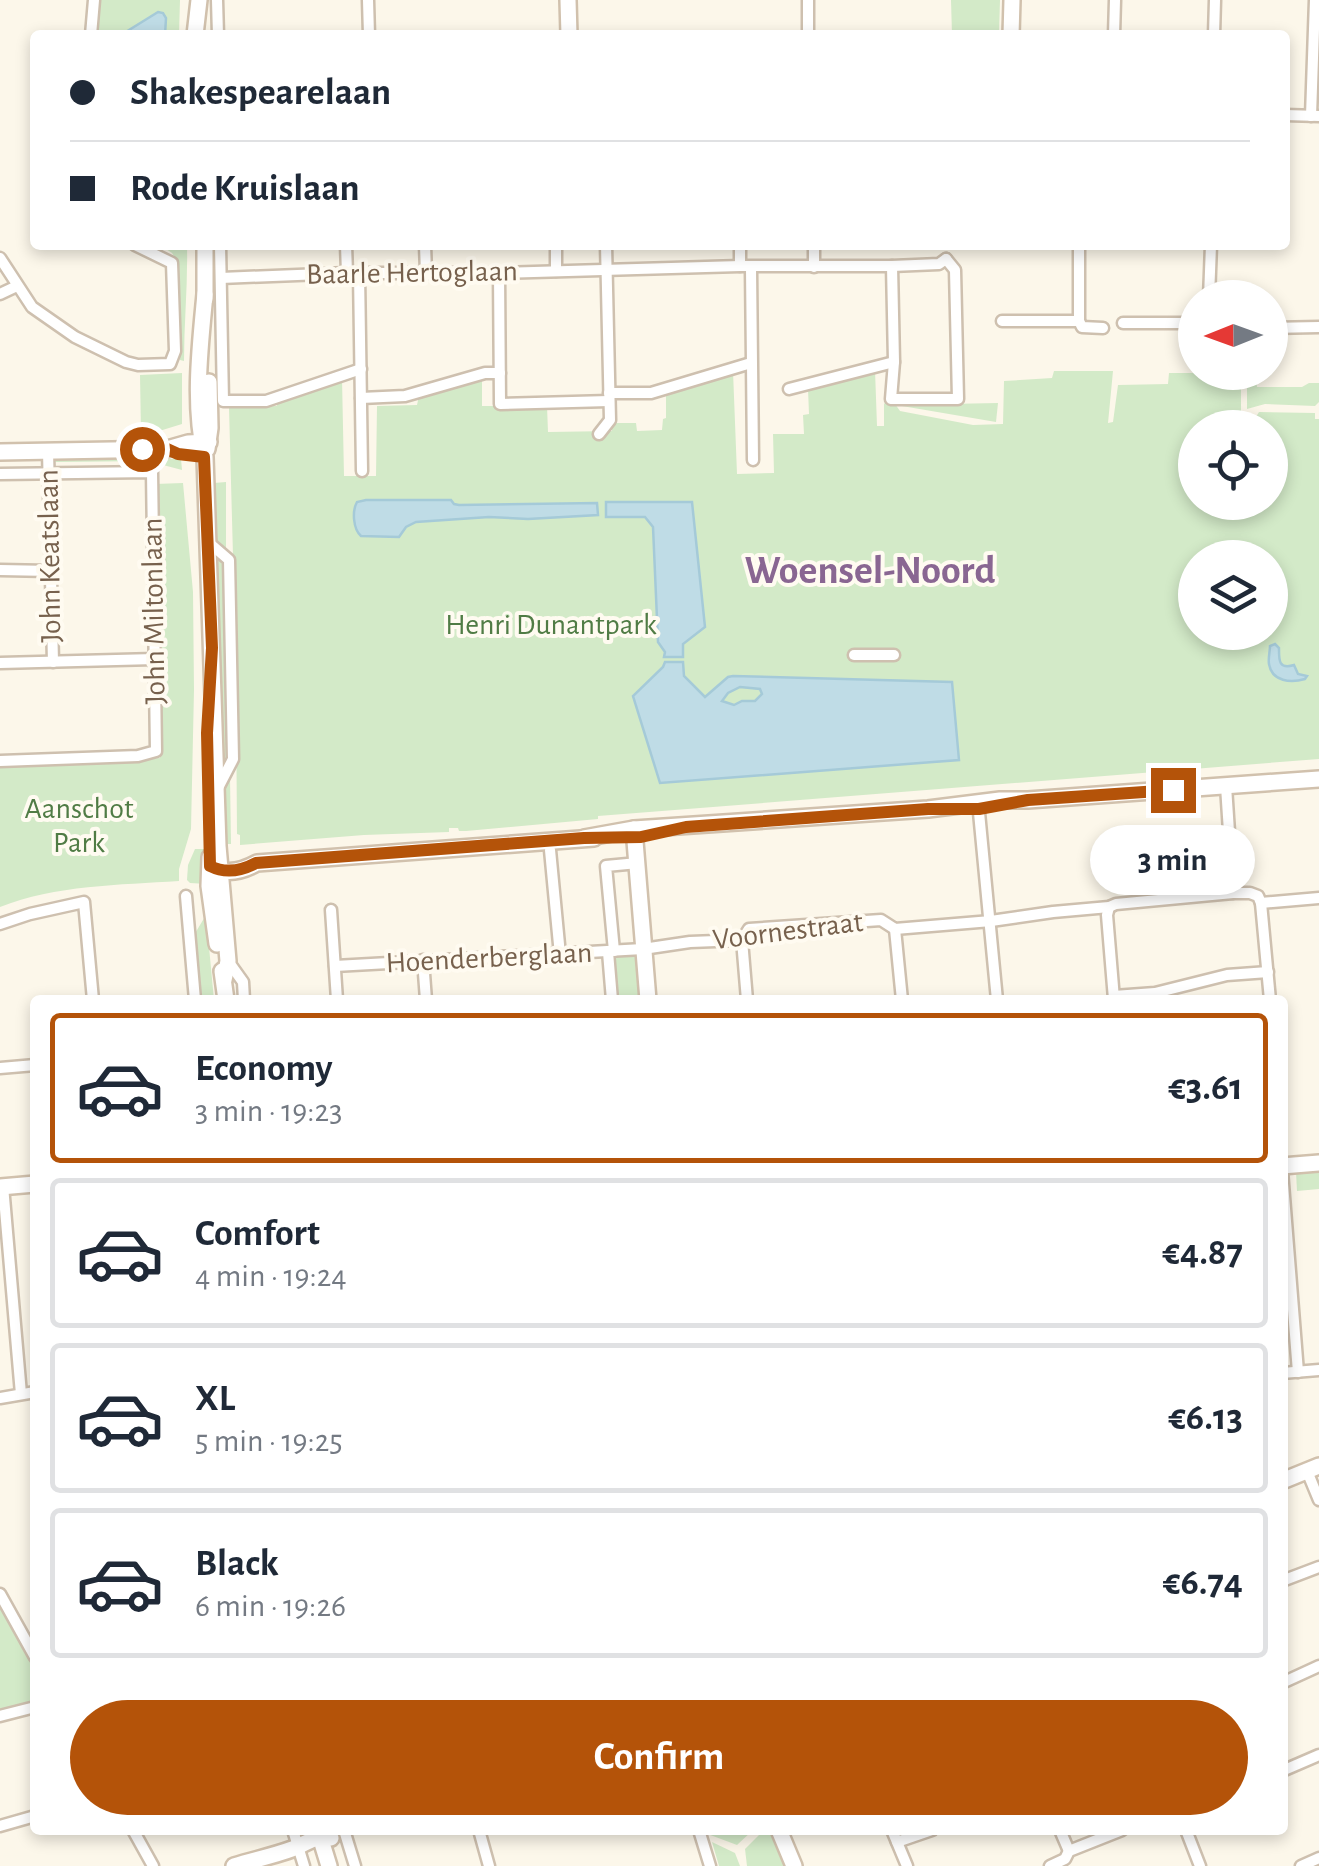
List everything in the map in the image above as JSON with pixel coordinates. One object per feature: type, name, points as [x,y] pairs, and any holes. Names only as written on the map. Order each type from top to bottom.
[{"type":"main road","points":[[196,30],[200,0]]},
{"type":"main road","points":[[200,0],[203,30]]},
{"type":"main road","points":[[568,0],[569,30]]},
{"type":"main road","points":[[1011,30],[1012,0]]},
{"type":"main road","points":[[205,250],[207,540],[217,792],[216,865],[209,886],[226,995]]},
{"type":"main road","points":[[0,452],[167,449],[178,454],[205,447]]},
{"type":"main road","points":[[212,648],[207,733],[216,865],[228,960],[224,980]]},
{"type":"main road","points":[[216,865],[246,868],[256,863],[1319,778]]},
{"type":"main road","points":[[634,833],[648,995]]},
{"type":"main road","points":[[1288,1167],[1319,1163]]},
{"type":"main road","points":[[2,1187],[30,1184]]},
{"type":"main road","points":[[1288,1478],[1313,1468]]},
{"type":"main road","points":[[234,1866],[327,1835]]},
{"type":"main road","points":[[327,1835],[329,1866]]},
{"type":"main road","points":[[327,1835],[338,1866]]},
{"type":"main road","points":[[781,1835],[794,1866]]},
{"type":"street","points":[[91,30],[94,0]]},
{"type":"street","points":[[217,0],[218,30]]},
{"type":"street","points":[[368,0],[368,30]]},
{"type":"street","points":[[808,0],[808,30]]},
{"type":"street","points":[[1114,30],[1115,0]]},
{"type":"street","points":[[1214,30],[1215,0]]},
{"type":"street","points":[[1315,116],[1316,0]]},
{"type":"street","points":[[0,258],[32,307],[75,337],[126,362],[170,364],[176,351],[172,263],[147,250]]},
{"type":"street","points":[[220,250],[223,401],[266,400],[360,369]]},
{"type":"street","points":[[347,250],[353,273],[360,369],[362,470]]},
{"type":"street","points":[[426,250],[426,273]]},
{"type":"street","points":[[556,250],[556,271]]},
{"type":"street","points":[[600,434],[610,420],[606,250]]},
{"type":"street","points":[[741,250],[746,267],[753,460]]},
{"type":"street","points":[[814,250],[814,267]]},
{"type":"street","points":[[892,266],[891,399],[958,399],[954,270],[946,259],[946,250]]},
{"type":"street","points":[[1080,250],[1079,321],[1082,327],[1103,328]]},
{"type":"street","points":[[1210,280],[1211,250]]},
{"type":"street","name":"Baarle Hertoglaan","points":[[221,278],[892,266],[939,264],[946,259]]},
{"type":"street","points":[[499,273],[500,404],[648,393],[750,364]]},
{"type":"street","points":[[0,294],[17,286]]},
{"type":"street","points":[[1002,321],[1079,321]]},
{"type":"street","points":[[1123,323],[1178,323]]},
{"type":"street","points":[[1288,328],[1319,327]]},
{"type":"street","points":[[789,389],[894,362]]},
{"type":"street","points":[[361,398],[405,396],[500,372]]},
{"type":"street","name":"John Keatslaan","points":[[48,451],[53,662]]},
{"type":"street","name":"John Miltonlaan","points":[[0,761],[138,756],[156,751],[152,472],[49,474]]},
{"type":"street","points":[[0,474],[49,474]]},
{"type":"street","points":[[207,540],[229,560],[233,759],[217,792]]},
{"type":"street","points":[[0,570],[51,571]]},
{"type":"street","points":[[854,654],[894,655]]},
{"type":"street","points":[[0,663],[156,659]]},
{"type":"street","points":[[1226,786],[1232,893],[1250,893],[1261,902],[1270,995]]},
{"type":"street","points":[[979,805],[997,995]]},
{"type":"street","points":[[550,850],[560,955]]},
{"type":"street","points":[[612,995],[606,866],[638,863]]},
{"type":"street","name":"Voornestraat","points":[[643,950],[690,942],[742,940],[749,930],[881,920],[895,929],[1232,893]]},
{"type":"street","points":[[186,896],[195,995]]},
{"type":"street","points":[[1261,902],[1319,898]]},
{"type":"street","points":[[0,924],[84,902],[92,995]]},
{"type":"street","points":[[1109,908],[1114,995]]},
{"type":"street","points":[[331,910],[337,995]]},
{"type":"street","points":[[895,929],[902,995]]},
{"type":"street","points":[[742,940],[746,995]]},
{"type":"street","name":"Hoenderberglaan","points":[[335,966],[643,950]]},
{"type":"street","points":[[228,960],[242,982],[243,995]]},
{"type":"street","points":[[423,960],[426,995]]},
{"type":"street","points":[[1139,995],[1227,975],[1268,972]]},
{"type":"street","points":[[0,1068],[30,1065]]},
{"type":"street","points":[[2,1187],[22,1394]]},
{"type":"street","points":[[1288,1244],[1298,1372]]},
{"type":"street","points":[[0,1291],[14,1288]]},
{"type":"street","points":[[1288,1373],[1319,1370]]},
{"type":"street","points":[[0,1398],[30,1393]]},
{"type":"street","points":[[1313,1468],[1319,1500]]},
{"type":"street","points":[[1288,1579],[1319,1567]]},
{"type":"street","points":[[0,1594],[30,1648]]},
{"type":"street","points":[[1288,1680],[1319,1666]]},
{"type":"street","points":[[0,1716],[30,1709]]},
{"type":"street","points":[[1288,1769],[1319,1755]]},
{"type":"street","points":[[0,1826],[30,1817]]},
{"type":"street","points":[[137,1835],[153,1866]]},
{"type":"street","points":[[294,1835],[304,1866]]},
{"type":"street","points":[[327,1835],[355,1866]]},
{"type":"street","points":[[481,1835],[490,1866]]},
{"type":"street","points":[[701,1835],[710,1866]]},
{"type":"street","points":[[1050,1866],[1066,1859],[1069,1851],[1062,1835]]},
{"type":"street","points":[[1069,1851],[1109,1835]]},
{"type":"street","points":[[1188,1835],[1200,1866]]},
{"type":"street","points":[[895,1836],[907,1866]]},
{"type":"street","points":[[1301,1866],[1319,1858]]},
{"type":"green space","points":[[99,0],[180,0],[179,30],[96,30]]},
{"type":"green space","points":[[951,0],[1000,0],[999,30],[952,30]]},
{"type":"green space","points":[[168,250],[187,250],[184,361],[180,360],[176,259]]},
{"type":"green space","name":"Henri Dunantpark","points":[[875,370],[877,426],[884,426],[884,404],[890,397],[900,411],[973,425],[1003,424],[1004,381],[1052,378],[1054,371],[1113,371],[1108,423],[1113,422],[1118,385],[1168,384],[1169,373],[1178,373],[1178,390],[1241,390],[1241,410],[1178,410],[1178,520],[1288,520],[1288,413],[1315,413],[1315,419],[1319,419],[1319,759],[598,816],[466,831],[449,828],[449,832],[240,845],[229,407],[277,406],[277,396],[342,378],[344,476],[376,476],[377,406],[417,405],[419,396],[482,377],[482,406],[547,406],[548,432],[612,431],[612,423],[636,423],[637,431],[662,430],[666,390],[733,371],[737,474],[774,473],[773,434],[804,434],[803,415],[809,414],[808,389]]},
{"type":"green space","points":[[182,373],[182,424],[141,433],[140,375]]},
{"type":"green space","points":[[1319,383],[1319,402],[1315,406],[1265,404],[1247,409],[1247,390],[1288,390]]},
{"type":"green space","points":[[998,403],[996,422],[896,405]]},
{"type":"green space","points":[[57,457],[181,459],[182,470],[148,461],[55,462]]},
{"type":"green space","points":[[226,482],[226,552],[215,544],[214,483]]},
{"type":"green space","name":"Aanschot Park","points":[[183,483],[193,592],[194,690],[191,829],[179,881],[65,890],[0,907],[0,767],[160,758],[155,484]]},
{"type":"green space","points":[[216,556],[226,569],[231,757],[220,778]]},
{"type":"green space","points":[[230,777],[231,844],[222,844],[220,793]]},
{"type":"green space","points":[[195,849],[205,849],[207,884],[187,880]]},
{"type":"green space","points":[[206,915],[214,995],[202,995],[194,935]]},
{"type":"green space","points":[[640,954],[644,995],[618,995],[615,956]]},
{"type":"green space","points":[[1319,1170],[1319,1189],[1297,1191],[1296,1172]]},
{"type":"green space","points":[[0,1603],[30,1656],[30,1704],[0,1713]]},
{"type":"green space","points":[[710,1835],[748,1835],[737,1845]]},
{"type":"green space","points":[[759,1835],[775,1835],[788,1866],[747,1866],[745,1849]]},
{"type":"green space","points":[[712,1842],[735,1853],[740,1866],[719,1866]]},
{"type":"water","points":[[158,12],[166,18],[165,30],[129,30]]},
{"type":"water","points":[[451,500],[459,505],[597,503],[598,515],[416,522],[399,537],[361,536],[354,510],[357,502]]},
{"type":"water","points":[[606,502],[692,502],[705,627],[683,644],[683,657],[664,657],[658,642],[653,527],[645,517],[606,517]]},
{"type":"water","points":[[1270,650],[1279,650],[1282,665],[1294,665],[1298,674],[1307,676],[1288,681],[1278,678],[1269,660]]},
{"type":"water","points":[[665,662],[683,662],[684,676],[705,697],[733,676],[952,682],[959,760],[660,783],[633,696]],"holes":[[[740,687],[760,689],[762,694],[755,701],[734,705],[722,701]]]},
{"type":"district","name":"Woensel-Noord","points":[[870,571]]},
{"type":"route","points":[[142,449],[167,449],[204,457],[212,648],[207,733],[210,866],[220,871],[234,871],[256,863],[584,838],[616,839],[686,827],[928,809],[979,809],[1028,800],[1173,790]]}]
